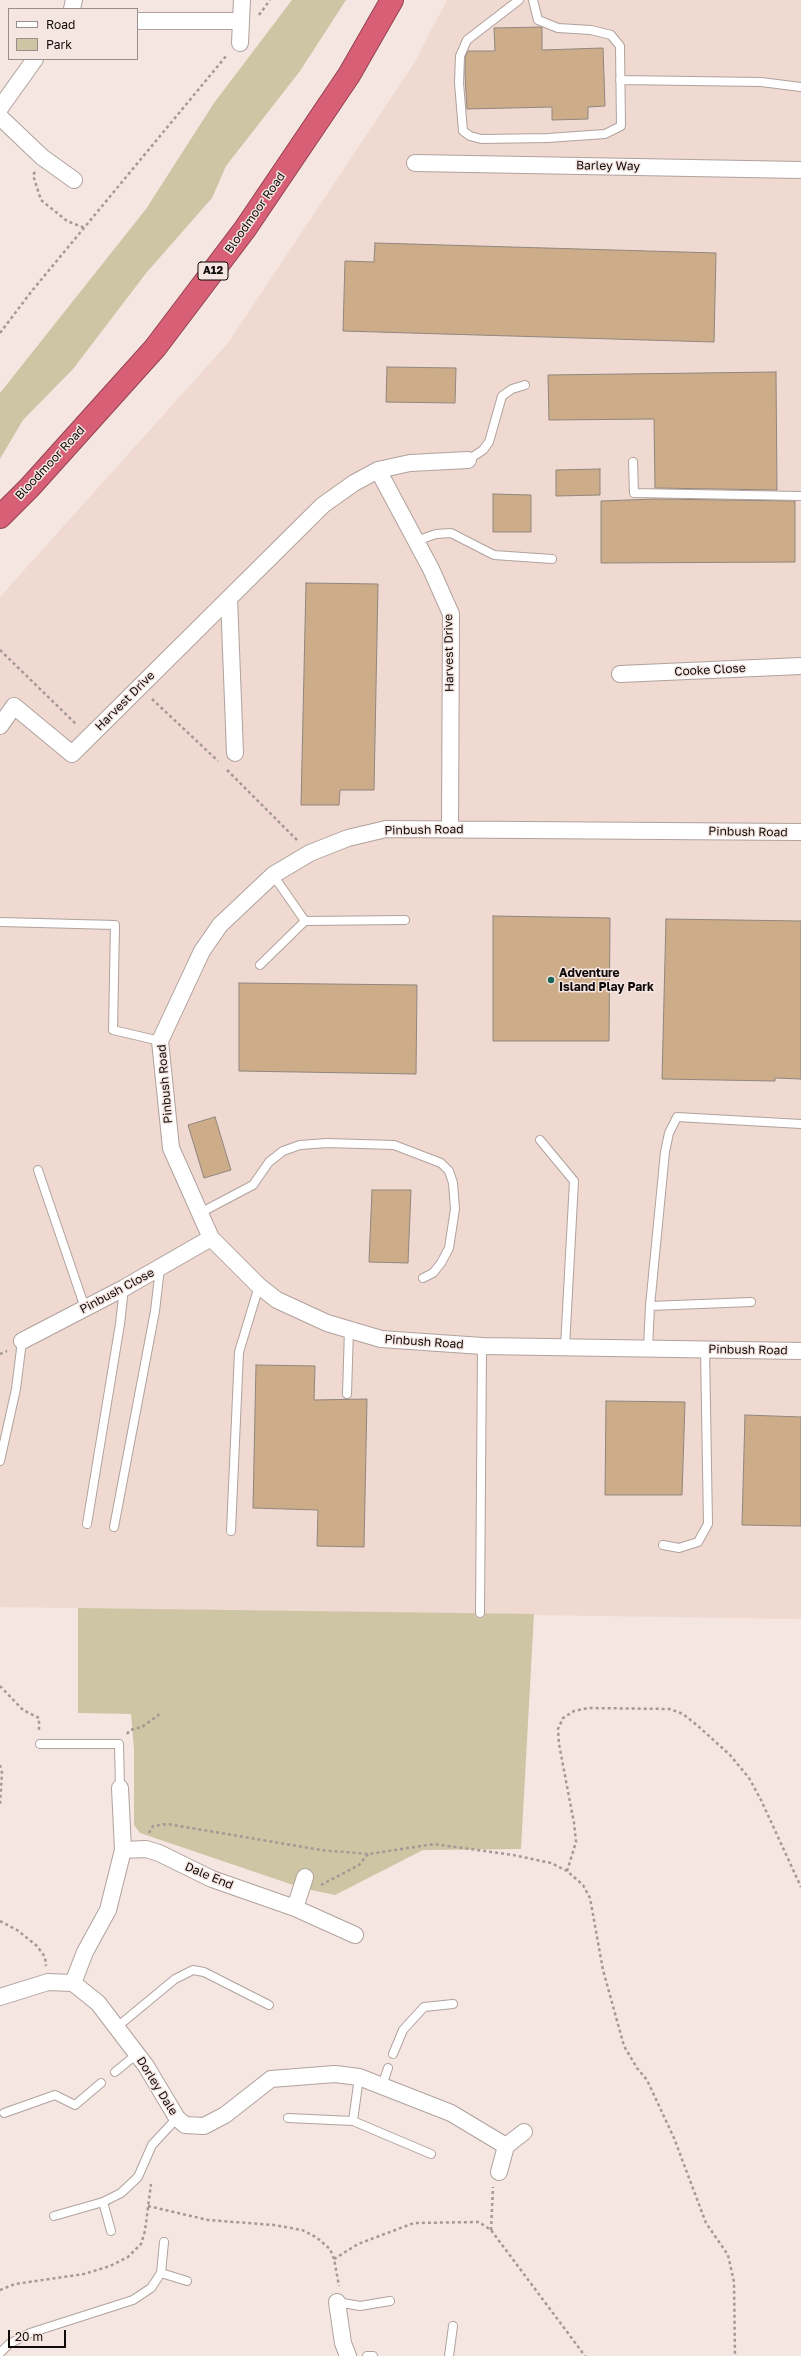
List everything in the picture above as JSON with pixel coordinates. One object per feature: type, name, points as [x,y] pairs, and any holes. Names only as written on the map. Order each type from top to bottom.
[{"type":"highway","name":"Bloodmoor Road","points":[[0,517],[35,481],[165,335],[245,229],[348,75],[392,0]]},
{"type":"street","points":[[240,43],[242,0]]},
{"type":"street","points":[[138,21],[240,21]]},
{"type":"street","points":[[0,108],[34,60]]},
{"type":"street","points":[[0,117],[42,158],[74,180]]},
{"type":"street","name":"Barley Way","points":[[415,163],[801,170]]},
{"type":"street","name":"Harvest Drive","points":[[0,726],[14,706],[72,754],[323,505],[354,483],[378,470],[410,464],[468,460]]},
{"type":"street","name":"Harvest Drive","points":[[378,470],[416,541],[450,614],[450,829]]},
{"type":"street","points":[[229,598],[235,752]]},
{"type":"street","name":"Cooke Close","points":[[620,674],[801,666]]},
{"type":"street","name":"Pinbush Road","points":[[801,832],[386,829],[348,838],[310,853],[273,875],[220,925],[206,945],[160,1041],[171,1148],[211,1238],[259,1286],[278,1300],[327,1323],[381,1339],[482,1346],[801,1351]]},
{"type":"street","name":"Pinbush Close","points":[[22,1341],[124,1288],[211,1238]]},
{"type":"street","points":[[0,1997],[48,1982],[73,1983],[85,1952],[108,1910],[123,1850],[120,1788]]},
{"type":"street","name":"Dale End","points":[[123,1850],[146,1849],[159,1853],[212,1879],[296,1908],[355,1935]]},
{"type":"street","points":[[296,1908],[304,1883]]},
{"type":"street","name":"Dorley Dale","points":[[73,1983],[98,2002],[137,2054],[177,2118],[185,2125],[204,2126],[225,2115],[271,2079],[335,2074],[359,2077],[451,2113],[506,2146]]},
{"type":"street","points":[[499,2172],[506,2146],[524,2132]]},
{"type":"street","points":[[337,2302],[343,2343],[348,2356]]},
{"type":"lane","points":[[519,0],[466,40],[460,56],[459,83],[463,131],[470,136],[481,139],[548,138],[605,134],[621,126],[620,46],[611,35],[591,30],[558,28],[538,20],[532,0]]},
{"type":"lane","points":[[620,80],[761,82],[801,87]]},
{"type":"lane","points":[[468,460],[484,450],[489,442],[502,396],[512,389],[525,385]]},
{"type":"lane","points":[[633,462],[634,493],[801,496]]},
{"type":"lane","points":[[416,541],[436,534],[451,533],[494,554],[552,559]]},
{"type":"lane","points":[[273,875],[305,921]]},
{"type":"lane","points":[[260,966],[305,921],[405,920]]},
{"type":"lane","points":[[0,922],[115,925],[113,1030],[160,1041]]},
{"type":"lane","points":[[648,1348],[650,1306],[665,1152],[669,1133],[677,1117],[801,1124]]},
{"type":"lane","points":[[540,1140],[574,1181],[565,1347]]},
{"type":"lane","points":[[200,1213],[253,1185],[269,1162],[284,1151],[300,1145],[326,1143],[394,1145],[441,1163],[449,1172],[453,1183],[455,1210],[449,1248],[441,1263],[433,1273],[423,1278]]},
{"type":"lane","points":[[38,1170],[85,1308]]},
{"type":"lane","points":[[114,1527],[155,1311],[160,1268]]},
{"type":"lane","points":[[231,1531],[239,1352],[259,1286]]},
{"type":"lane","points":[[87,1524],[120,1324],[124,1288]]},
{"type":"lane","points":[[650,1306],[751,1302]]},
{"type":"lane","points":[[346,1394],[349,1329]]},
{"type":"lane","points":[[0,1461],[16,1389],[22,1341]]},
{"type":"lane","points":[[480,1613],[482,1346]]},
{"type":"lane","points":[[663,1545],[679,1548],[698,1542],[708,1524],[705,1349]]},
{"type":"lane","points":[[40,1744],[119,1744],[120,1788]]},
{"type":"lane","points":[[116,2027],[175,1979],[193,1970],[204,1972],[269,2005]]},
{"type":"lane","points":[[393,2054],[403,2030],[424,2007],[452,2004]]},
{"type":"lane","points":[[115,2072],[137,2054]]},
{"type":"lane","points":[[382,2086],[388,2068]]},
{"type":"lane","points":[[353,2121],[359,2077]]},
{"type":"lane","points":[[4,2113],[55,2095],[75,2105],[101,2083]]},
{"type":"lane","points":[[54,2216],[102,2202],[121,2193],[138,2177],[152,2145],[177,2118]]},
{"type":"lane","points":[[288,2118],[353,2121],[431,2154]]},
{"type":"lane","points":[[102,2202],[111,2231]]},
{"type":"lane","points":[[0,2353],[9,2344],[30,2333],[133,2300],[151,2288],[161,2273],[164,2242]]},
{"type":"lane","points":[[161,2273],[186,2281]]},
{"type":"lane","points":[[337,2302],[360,2306],[390,2301]]},
{"type":"lane","points":[[449,2356],[453,2326]]},
{"type":"lane","points":[[367,2356],[374,2356]]},
{"type":"path","points":[[0,333],[225,57],[240,43]]},
{"type":"path","points":[[42,158],[33,175],[41,200],[67,221],[85,228]]},
{"type":"path","points":[[0,650],[89,736]]},
{"type":"path","points":[[139,687],[219,761],[310,853]]},
{"type":"path","points":[[219,761],[235,752]]},
{"type":"path","points":[[0,1686],[23,1710],[39,1718],[40,1744]]},
{"type":"path","points":[[567,1870],[576,1842],[574,1822],[559,1744],[558,1729],[563,1718],[574,1711],[588,1708],[670,1710],[683,1714],[698,1726],[730,1756],[749,1778],[761,1800],[801,1887]]},
{"type":"path","points":[[119,1744],[130,1730],[142,1728],[160,1714]]},
{"type":"path","points":[[0,1765],[2,1773],[0,1804]]},
{"type":"path","points":[[146,1849],[146,1836],[153,1826],[167,1824],[321,1850],[369,1854],[434,1844],[513,1855],[551,1863],[567,1870],[583,1885],[590,1898],[603,1970],[624,2046],[637,2068],[647,2080],[674,2138],[706,2222],[728,2255],[734,2282],[735,2356]]},
{"type":"path","points":[[304,1883],[321,1885],[359,1865],[369,1854]]},
{"type":"path","points":[[0,1920],[17,1930],[37,1946],[45,1957],[48,1982]]},
{"type":"path","points":[[491,2230],[493,2184],[499,2172]]},
{"type":"path","points":[[148,2206],[196,2218],[302,2230],[316,2236],[325,2245],[334,2259],[339,2282],[337,2302]]},
{"type":"path","points":[[334,2259],[358,2244],[414,2223],[479,2222],[491,2230],[585,2356]]},
{"type":"shaded area","points":[[447,0],[801,0],[801,1619],[0,1607],[0,597],[228,343],[413,65]]},
{"type":"green space","points":[[292,0],[346,0],[300,71],[226,166],[212,198],[147,272],[73,369],[23,420],[0,459],[0,393],[146,209],[214,103]]},
{"type":"green space","points":[[78,1608],[534,1614],[521,1849],[423,1850],[335,1895],[302,1888],[140,1833],[134,1825],[134,1749],[131,1714],[78,1713]]},
{"type":"building","points":[[542,27],[542,50],[603,48],[605,106],[588,107],[588,119],[552,120],[552,107],[467,109],[465,57],[468,51],[495,51],[494,28]]},
{"type":"building","points":[[375,243],[716,253],[714,342],[343,331],[345,261],[374,262]]},
{"type":"building","points":[[387,367],[456,368],[455,403],[386,402]]},
{"type":"building","points":[[776,372],[777,490],[655,488],[654,419],[549,420],[548,375]]},
{"type":"building","points":[[600,469],[600,495],[556,496],[556,470]]},
{"type":"building","points":[[493,494],[531,495],[531,532],[493,532]]},
{"type":"building","points":[[655,499],[795,501],[795,562],[601,563],[601,501]]},
{"type":"building","points":[[306,583],[378,584],[374,790],[340,790],[339,805],[301,805]]},
{"type":"building","name":"Adventure Island Play Park","points":[[493,916],[610,918],[609,1041],[493,1041]]},
{"type":"building","points":[[666,919],[801,921],[801,1079],[775,1078],[775,1081],[662,1079]]},
{"type":"building","points":[[239,983],[417,985],[416,1074],[239,1071]]},
{"type":"building","points":[[215,1117],[231,1170],[204,1178],[188,1125]]},
{"type":"building","points":[[372,1190],[411,1190],[408,1263],[369,1262]]},
{"type":"building","points":[[256,1365],[315,1366],[314,1400],[367,1399],[364,1547],[317,1546],[318,1510],[253,1508]]},
{"type":"building","points":[[606,1401],[685,1402],[682,1495],[605,1495]]},
{"type":"building","points":[[745,1415],[801,1417],[801,1526],[742,1525]]},
{"type":"place","name":"Adventure Island Play Park","points":[[551,980]]}]
